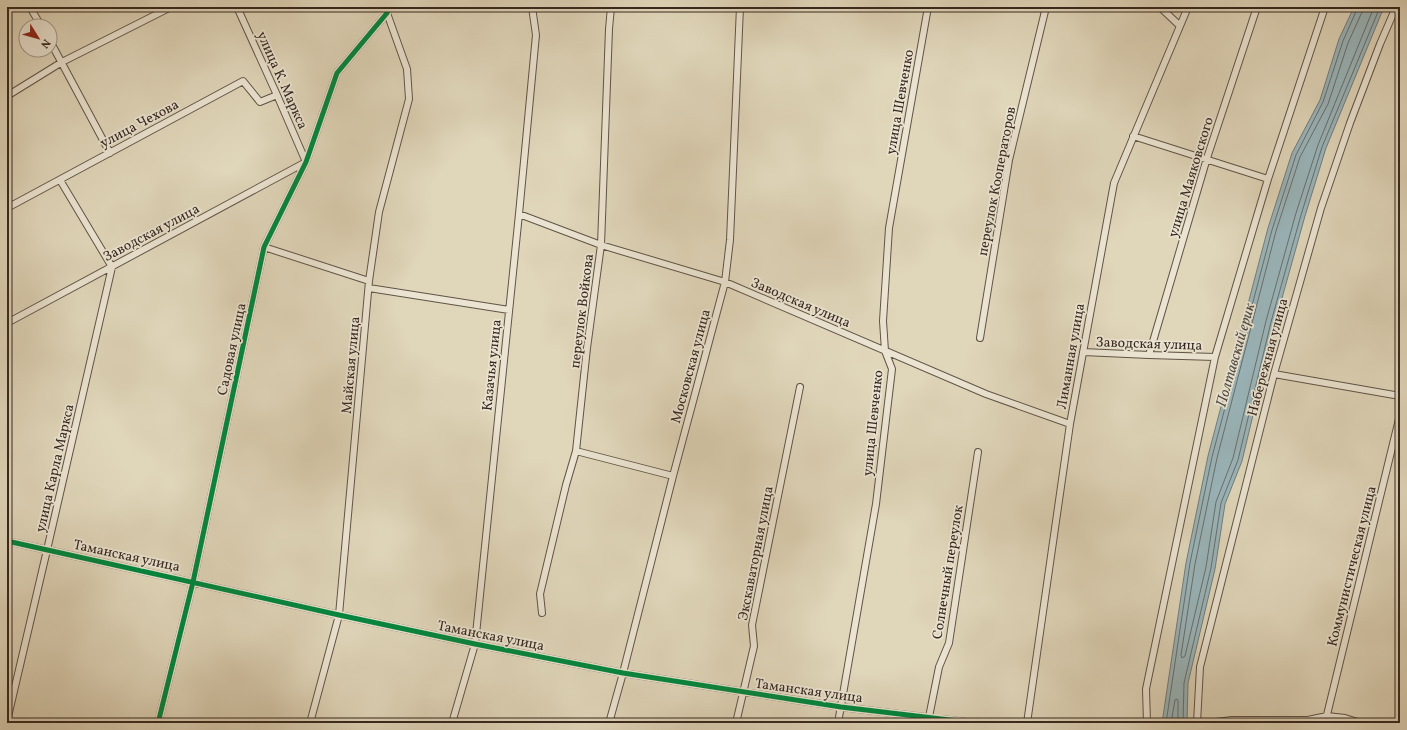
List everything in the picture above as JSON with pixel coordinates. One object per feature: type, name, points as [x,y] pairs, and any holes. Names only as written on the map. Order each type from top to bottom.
[{"type":"street","points":[[30,7],[36,18]]},
{"type":"street","points":[[7,96],[62,62],[171,7]]},
{"type":"street","name":"улица К. Маркса","points":[[237,7],[306,162]]},
{"type":"street","name":"Казачья улица","points":[[452,723],[475,644],[536,35],[532,7]]},
{"type":"street","name":"переулок Войкова","points":[[542,613],[540,594],[566,485],[576,451],[587,348],[601,245],[611,7]]},
{"type":"street","name":"Московская улица","points":[[609,723],[725,282],[730,240],[740,7]]},
{"type":"street","name":"улица Шевченко","points":[[838,723],[876,504],[892,369],[885,351],[883,321],[889,228],[928,7]]},
{"type":"street","name":"переулок Кооператоров","points":[[980,338],[1009,160],[1046,7]]},
{"type":"street","points":[[1160,7],[1179,26]]},
{"type":"street","name":"Лиманная улица","points":[[1027,723],[1070,424],[1114,183],[1188,7]]},
{"type":"street","name":"улица Маяковского","points":[[1149,356],[1207,158],[1256,7]]},
{"type":"street","points":[[1147,723],[1146,689],[1215,357],[1268,179],[1326,7]]},
{"type":"street","name":"Набережная улица","points":[[1197,723],[1200,667],[1274,374],[1324,201],[1350,123],[1380,44],[1396,7]]},
{"type":"street","name":"Садовая улица","points":[[158,723],[193,582],[264,248],[306,162],[337,73],[388,10]]},
{"type":"street","name":"Майская улица","points":[[310,723],[339,615],[369,281],[379,212],[408,99],[407,69],[388,10]]},
{"type":"street","points":[[58,55],[110,153]]},
{"type":"street","name":"улица Чехова","points":[[7,208],[243,81],[260,102],[277,95]]},
{"type":"street","points":[[1133,136],[1207,158],[1268,179]]},
{"type":"street","name":"Заводская улица","points":[[7,323],[306,162]]},
{"type":"street","points":[[60,180],[112,267]]},
{"type":"street","name":"Заводская улица","points":[[519,214],[601,245],[725,282],[986,394],[1070,424]]},
{"type":"street","points":[[264,248],[369,281]]},
{"type":"street","name":"улица Карла Маркса","points":[[7,721],[112,267]]},
{"type":"street","points":[[369,288],[509,310]]},
{"type":"street","name":"Заводская улица","points":[[1083,352],[1149,356],[1215,357]]},
{"type":"street","points":[[1274,374],[1400,396]]},
{"type":"street","name":"Экскаваторная улица","points":[[736,723],[754,646],[752,625],[800,387]]},
{"type":"street","name":"Коммунистическая улица","points":[[1326,720],[1400,415]]},
{"type":"street","points":[[576,451],[673,476]]},
{"type":"street","name":"Солнечный переулок","points":[[929,717],[939,667],[949,643],[978,452]]},
{"type":"street","name":"Таманская улица","points":[[7,541],[339,615],[475,644],[623,673],[841,707],[974,723]]},
{"type":"street","points":[[1208,723],[1232,720],[1326,720],[1345,718],[1362,723]]},
{"type":"water","name":"Полтавский ерик","points":[[1354,7],[1384,7],[1326,148],[1275,323],[1242,461],[1225,504],[1215,569],[1188,683],[1187,723],[1162,723],[1186,563],[1208,456],[1268,228],[1292,153],[1320,100],[1339,39]]},
{"type":"cycle path","points":[[158,723],[193,582],[264,247],[306,162],[337,73],[387,13],[390,7]]},
{"type":"cycle path","points":[[7,541],[339,615],[475,644],[623,673],[841,707],[975,723]]}]
